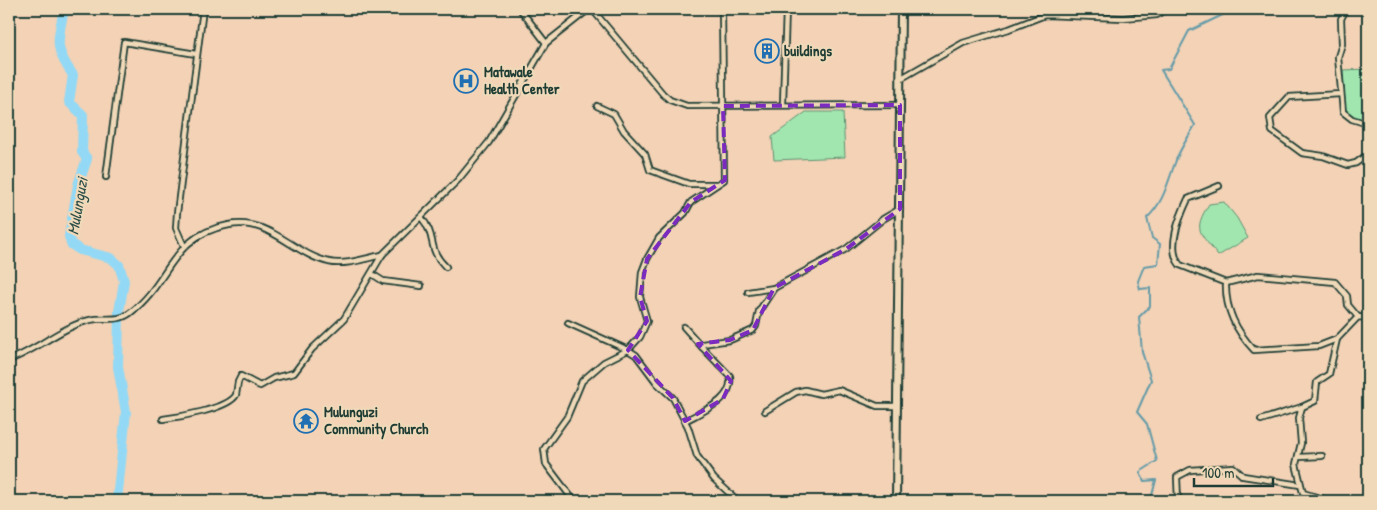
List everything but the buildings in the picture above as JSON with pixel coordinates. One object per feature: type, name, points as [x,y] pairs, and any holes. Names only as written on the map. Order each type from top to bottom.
[{"type":"main road","points":[[896,501],[901,9]]},
{"type":"street","points":[[184,246],[176,228],[177,213],[203,9]]},
{"type":"street","points":[[520,9],[546,43]]},
{"type":"street","points":[[163,419],[202,411],[231,400],[236,395],[241,376],[260,386],[274,378],[294,373],[316,346],[344,319],[382,255],[458,180],[489,142],[546,43],[591,9],[670,100],[687,106],[783,104],[900,106]]},
{"type":"street","points":[[574,501],[546,464],[544,449],[567,417],[582,381],[604,362],[628,350],[640,337],[647,322],[640,297],[642,272],[647,258],[664,231],[678,221],[691,202],[724,180],[722,9]]},
{"type":"street","points":[[783,104],[786,9]]},
{"type":"street","points":[[900,79],[963,43],[1045,15],[1123,18],[1156,15],[1166,9]]},
{"type":"street","points":[[1346,9],[1341,19],[1342,44],[1338,57],[1344,114],[1356,121],[1368,124]]},
{"type":"street","points":[[106,177],[124,42],[196,54]]},
{"type":"street","points":[[1341,94],[1290,97],[1270,118],[1272,131],[1302,153],[1323,156],[1348,165],[1356,163],[1368,154]]},
{"type":"street","points":[[597,106],[614,114],[624,131],[645,154],[650,170],[689,184],[719,184]]},
{"type":"street","points":[[1220,186],[1188,199],[1176,223],[1178,263],[1183,267],[1202,272],[1226,283],[1258,275],[1335,282],[1347,296],[1348,306],[1358,318]]},
{"type":"street","points":[[748,292],[774,288],[846,249],[883,218],[900,209]]},
{"type":"street","points":[[421,217],[432,232],[434,253],[446,267]]},
{"type":"street","points":[[9,360],[90,320],[119,320],[142,304],[184,246],[209,229],[240,223],[256,225],[272,231],[328,262],[343,262],[382,255]]},
{"type":"street","points":[[372,274],[383,281],[421,286]]},
{"type":"street","points":[[1226,283],[1227,305],[1245,341],[1254,350],[1319,346],[1337,338],[1358,318],[1368,318]]},
{"type":"street","points":[[702,347],[704,343],[730,340],[753,330],[756,326],[759,311],[774,288]]},
{"type":"street","points":[[568,323],[636,355],[657,384],[673,398],[685,421],[699,460],[725,491],[738,501]]},
{"type":"street","points":[[684,326],[730,376],[731,381],[723,399],[685,421]]},
{"type":"street","points":[[1261,420],[1315,401],[1316,382],[1329,374],[1337,338]]},
{"type":"street","points":[[765,411],[796,392],[805,390],[821,394],[839,390],[877,406],[897,406]]},
{"type":"street","points":[[1302,407],[1299,418],[1301,443],[1297,467],[1300,485],[1303,494],[1330,501]]},
{"type":"street","points":[[1298,457],[1322,456]]},
{"type":"street","points":[[1178,501],[1176,479],[1190,470],[1231,467],[1243,476],[1300,485]]},
{"type":"highlighted area","points":[[900,105],[900,209],[846,249],[774,288],[753,330],[730,340],[698,344],[731,381],[723,399],[685,421],[673,398],[628,350],[647,321],[640,297],[647,259],[691,202],[725,180],[723,106]]},
{"type":"green space","points":[[1368,69],[1368,122],[1347,114],[1343,70]]},
{"type":"green space","points":[[806,112],[843,112],[845,157],[774,160],[772,137]]},
{"type":"green space","points":[[1224,202],[1237,218],[1248,238],[1218,256],[1200,231],[1200,226],[1209,204]]},
{"type":"waterway","name":"Mulunguzi","points":[[64,9],[59,44],[62,57],[73,75],[69,102],[83,115],[82,152],[87,159],[78,185],[69,236],[71,244],[80,250],[111,258],[119,265],[124,281],[119,312],[118,367],[126,412],[117,501]]},
{"type":"waterway","points":[[1137,501],[1136,497],[1151,499],[1156,480],[1144,481],[1140,472],[1157,461],[1147,424],[1137,412],[1151,380],[1142,352],[1139,317],[1150,306],[1150,288],[1140,289],[1138,281],[1144,266],[1158,264],[1160,244],[1152,238],[1147,218],[1161,199],[1179,153],[1195,125],[1161,70],[1169,69],[1189,31],[1235,9]]},
{"type":"place","name":"buildings","points":[[767,51]]},
{"type":"place","name":"Matawale Health Center","points":[[466,81]]},
{"type":"place","name":"Mulunguzi Community Church","points":[[306,421]]}]
